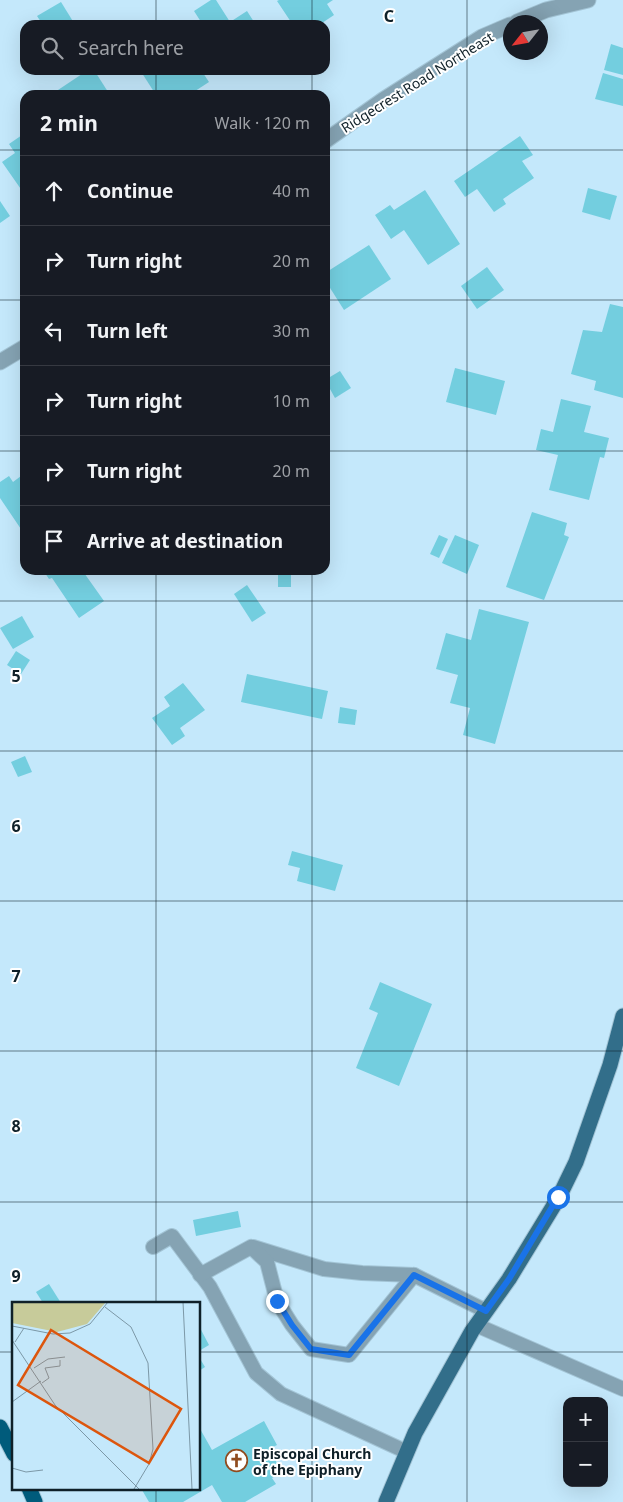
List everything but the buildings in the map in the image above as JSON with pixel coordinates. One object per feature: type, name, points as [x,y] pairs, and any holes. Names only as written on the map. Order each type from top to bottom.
[{"type":"highway","points":[[0,1427],[12,1450]]},
{"type":"highway","points":[[30,1490],[35,1502]]},
{"type":"main road","points":[[386,1502],[416,1433],[476,1326],[509,1279],[549,1213],[576,1162],[608,1071],[623,1016]]},
{"type":"street","points":[[534,15],[546,10],[588,0]]},
{"type":"street","name":"Ridgecrest Road Northeast","points":[[330,137],[383,100],[482,37],[503,28]]},
{"type":"street","points":[[0,362],[20,350]]},
{"type":"lane","points":[[153,1247],[172,1236],[210,1287],[256,1373],[282,1394],[407,1452]]},
{"type":"lane","points":[[200,1275],[252,1247],[324,1269],[414,1275],[486,1311]]},
{"type":"lane","points":[[252,1247],[267,1262],[277,1301],[292,1325],[311,1349],[349,1355],[414,1275]]},
{"type":"lane","points":[[476,1326],[623,1389]]},
{"type":"place","name":"Episcopal Church of the Epiphany","points":[[237,1461]]},
{"type":"route","points":[[277,1301],[292,1325],[311,1349],[349,1355],[414,1275],[486,1311],[509,1279],[558,1197]]}]
